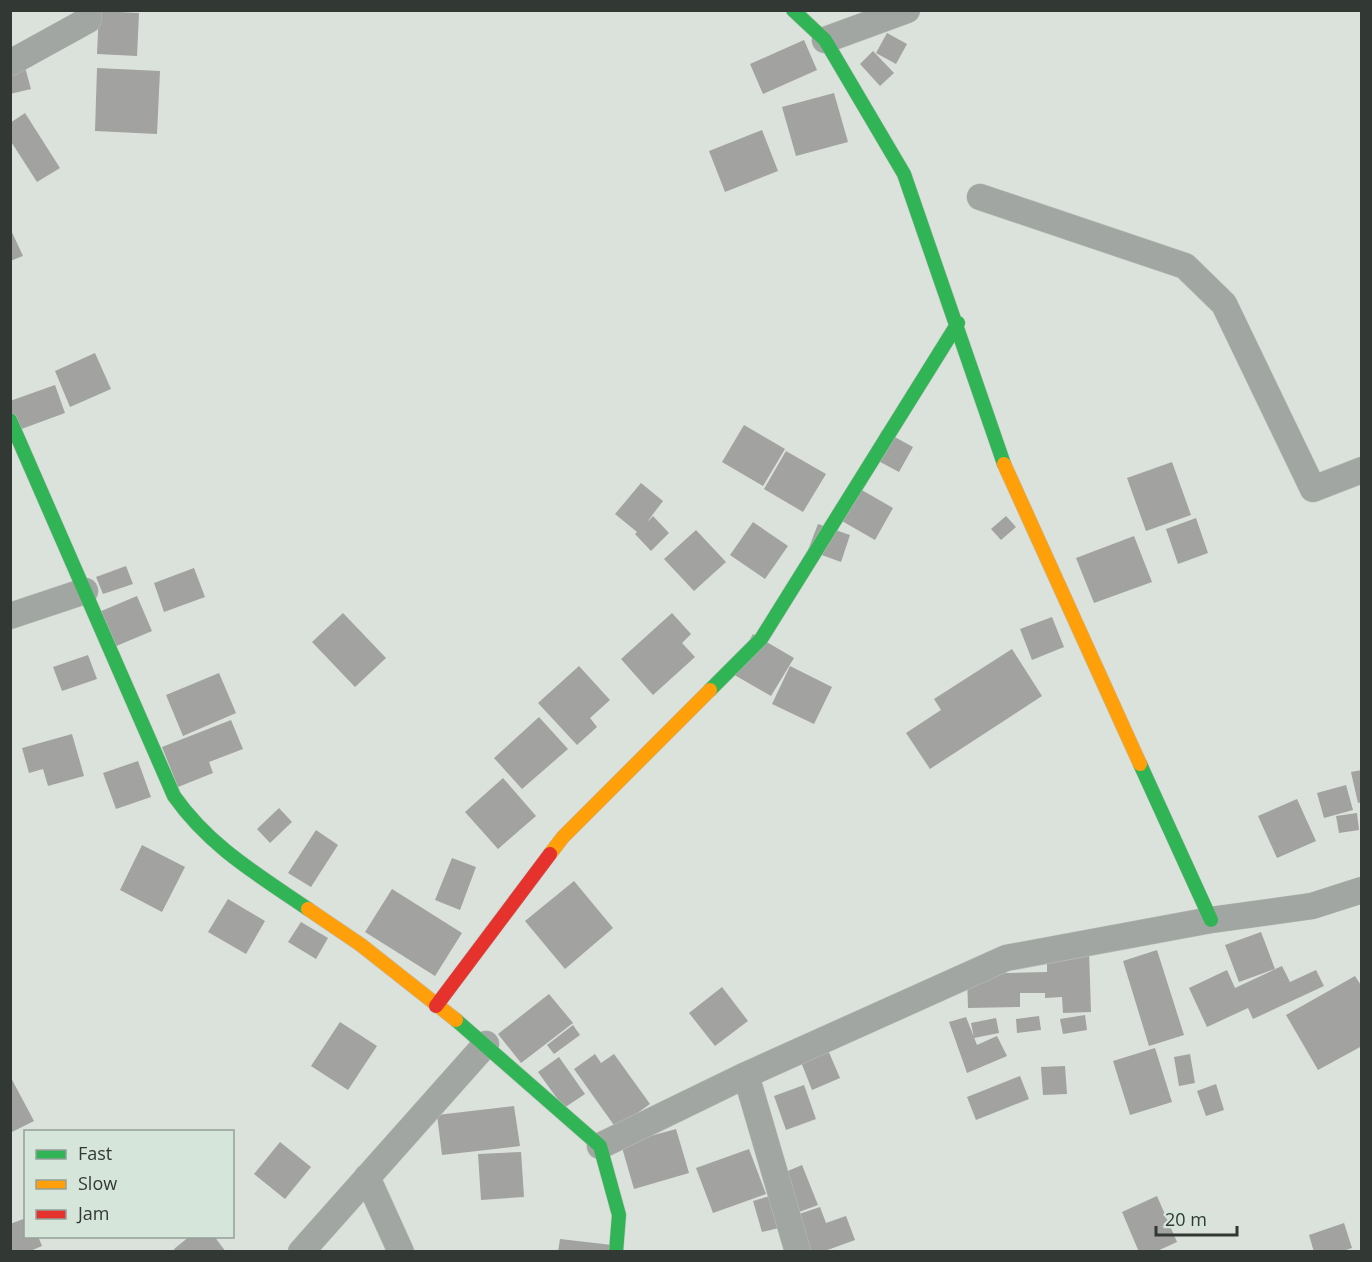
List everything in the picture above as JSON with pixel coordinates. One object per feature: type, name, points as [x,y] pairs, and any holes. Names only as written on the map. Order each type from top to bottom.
[{"type":"street","points":[[10,63],[88,20],[88,10]]},
{"type":"street","points":[[793,10],[825,40],[904,174],[958,323],[1010,480],[1211,921]]},
{"type":"street","points":[[825,40],[907,10]]},
{"type":"street","points":[[980,197],[1185,266],[1224,303],[1313,489],[1362,470]]},
{"type":"street","points":[[436,1006],[563,837],[761,639],[958,323]]},
{"type":"street","points":[[10,420],[174,796],[194,824],[227,853],[361,945],[486,1044],[600,1146],[619,1215],[616,1251]]},
{"type":"street","points":[[10,616],[85,591]]},
{"type":"street","points":[[600,1146],[746,1075],[1006,958],[1211,921],[1312,906],[1362,890]]},
{"type":"street","points":[[301,1251],[486,1044]]},
{"type":"street","points":[[746,1075],[798,1251]]},
{"type":"street","points":[[367,1177],[401,1251]]},
{"type":"building","points":[[99,11],[139,13],[137,56],[97,54]]},
{"type":"building","points":[[887,33],[907,44],[896,64],[876,53]]},
{"type":"building","points":[[804,40],[817,70],[763,94],[750,64]]},
{"type":"building","points":[[873,51],[894,73],[880,86],[860,64]]},
{"type":"building","points":[[23,60],[31,89],[10,94],[10,63]]},
{"type":"building","points":[[97,68],[160,71],[157,134],[95,131]]},
{"type":"building","points":[[834,93],[848,142],[796,156],[782,107]]},
{"type":"building","points":[[25,113],[60,168],[37,182],[10,140],[10,123]]},
{"type":"building","points":[[762,130],[778,171],[725,192],[709,151]]},
{"type":"building","points":[[10,228],[23,256],[10,261]]},
{"type":"building","points":[[95,353],[111,389],[70,407],[55,371]]},
{"type":"building","points":[[55,385],[65,413],[16,431],[10,415],[10,401]]},
{"type":"building","points":[[744,425],[785,449],[763,486],[722,462]]},
{"type":"building","points":[[882,430],[913,447],[899,472],[869,456]]},
{"type":"building","points":[[786,451],[826,474],[803,512],[764,489]]},
{"type":"building","points":[[1172,462],[1191,515],[1146,531],[1127,478]]},
{"type":"building","points":[[641,483],[663,501],[647,522],[653,516],[669,533],[651,551],[635,534],[637,532],[615,514]]},
{"type":"building","points":[[853,485],[893,508],[875,540],[835,517]]},
{"type":"building","points":[[1006,516],[1016,527],[1001,540],[991,529]]},
{"type":"building","points":[[1196,518],[1208,553],[1178,564],[1166,529]]},
{"type":"building","points":[[753,522],[788,546],[765,579],[730,555]]},
{"type":"building","points":[[818,524],[850,535],[841,562],[808,550]]},
{"type":"building","points":[[696,530],[726,562],[694,591],[664,559]]},
{"type":"building","points":[[1134,536],[1152,582],[1094,603],[1076,558]]},
{"type":"building","points":[[126,566],[133,584],[103,594],[96,577]]},
{"type":"building","points":[[194,568],[205,597],[164,612],[154,583]]},
{"type":"building","points":[[137,596],[152,631],[114,647],[99,612]]},
{"type":"building","points":[[343,613],[386,658],[355,687],[312,642]]},
{"type":"building","points":[[672,613],[691,634],[682,643],[695,657],[653,695],[621,659]]},
{"type":"building","points":[[1052,617],[1064,647],[1032,660],[1020,629]]},
{"type":"building","points":[[753,634],[794,658],[771,696],[731,673]]},
{"type":"building","points":[[1012,649],[1042,696],[930,769],[906,733],[941,710],[934,699]]},
{"type":"building","points":[[88,655],[97,679],[62,691],[53,667]]},
{"type":"building","points":[[579,666],[610,700],[590,718],[597,727],[577,745],[538,703]]},
{"type":"building","points":[[790,666],[832,687],[814,724],[772,704]]},
{"type":"building","points":[[219,673],[236,713],[183,736],[166,695]]},
{"type":"building","points":[[539,717],[568,749],[522,789],[494,758]]},
{"type":"building","points":[[231,720],[243,749],[209,762],[213,773],[178,787],[162,747]]},
{"type":"building","points":[[72,734],[84,776],[48,786],[43,769],[29,773],[22,748]]},
{"type":"building","points":[[138,761],[151,797],[116,809],[103,773]]},
{"type":"building","points":[[1362,770],[1362,802],[1358,803],[1351,772]]},
{"type":"building","points":[[503,778],[536,816],[498,849],[465,812]]},
{"type":"building","points":[[1346,785],[1353,810],[1324,818],[1317,793]]},
{"type":"building","points":[[1297,799],[1316,841],[1277,858],[1258,816]]},
{"type":"building","points":[[279,808],[292,822],[270,843],[257,829]]},
{"type":"building","points":[[1357,813],[1359,830],[1339,833],[1336,816]]},
{"type":"building","points":[[316,830],[338,845],[311,887],[288,873]]},
{"type":"building","points":[[142,845],[185,867],[162,912],[120,890]]},
{"type":"building","points":[[452,858],[476,867],[460,910],[435,900]]},
{"type":"building","points":[[574,881],[613,928],[565,969],[525,921]]},
{"type":"building","points":[[392,889],[462,933],[435,976],[365,932]]},
{"type":"building","points":[[228,899],[265,921],[246,954],[208,932]]},
{"type":"building","points":[[301,922],[328,938],[316,959],[288,942]]},
{"type":"building","points":[[1261,932],[1275,969],[1239,982],[1225,945]]},
{"type":"building","points":[[1157,950],[1184,1035],[1149,1046],[1123,961]]},
{"type":"building","points":[[1089,951],[1091,1012],[1063,1013],[1062,997],[1045,998],[1045,993],[1020,993],[1020,1007],[968,1008],[967,974],[1047,972],[1047,952]]},
{"type":"building","points":[[1282,966],[1290,982],[1316,970],[1324,986],[1253,1019],[1248,1008],[1207,1027],[1189,988],[1227,970],[1235,988]]},
{"type":"building","points":[[1355,976],[1362,987],[1362,1046],[1318,1070],[1286,1015]]},
{"type":"building","points":[[722,987],[748,1021],[715,1046],[689,1013]]},
{"type":"building","points":[[549,994],[573,1023],[521,1063],[498,1034]]},
{"type":"building","points":[[1085,1015],[1087,1030],[1063,1034],[1060,1019]]},
{"type":"building","points":[[1039,1016],[1041,1030],[1017,1033],[1016,1019]]},
{"type":"building","points":[[966,1017],[977,1045],[997,1036],[1007,1056],[967,1073],[949,1022]]},
{"type":"building","points":[[996,1018],[999,1033],[974,1038],[971,1023]]},
{"type":"building","points":[[340,1022],[377,1046],[348,1090],[311,1066]]},
{"type":"building","points":[[573,1025],[580,1035],[554,1054],[547,1045]]},
{"type":"building","points":[[1155,1048],[1172,1102],[1130,1115],[1113,1061]]},
{"type":"building","points":[[828,1050],[840,1078],[812,1090],[801,1062]]},
{"type":"building","points":[[595,1054],[601,1063],[614,1054],[650,1104],[616,1128],[574,1069]]},
{"type":"building","points":[[1190,1054],[1195,1083],[1179,1086],[1174,1057]]},
{"type":"building","points":[[559,1057],[585,1094],[564,1108],[538,1072]]},
{"type":"building","points":[[1065,1066],[1067,1094],[1043,1095],[1041,1067]]},
{"type":"building","points":[[10,1076],[34,1121],[10,1133]]},
{"type":"building","points":[[1020,1076],[1029,1099],[976,1120],[967,1097]]},
{"type":"building","points":[[1216,1084],[1224,1110],[1206,1116],[1197,1091]]},
{"type":"building","points":[[804,1085],[816,1119],[786,1130],[774,1096]]},
{"type":"building","points":[[514,1106],[520,1146],[442,1155],[437,1115]]},
{"type":"building","points":[[676,1129],[689,1173],[634,1189],[621,1144]]},
{"type":"building","points":[[280,1142],[311,1167],[285,1199],[254,1174]]},
{"type":"building","points":[[749,1149],[766,1194],[713,1213],[696,1168]]},
{"type":"building","points":[[521,1152],[524,1197],[481,1200],[478,1154]]},
{"type":"building","points":[[802,1165],[818,1205],[791,1215],[776,1176]]},
{"type":"building","points":[[770,1196],[779,1228],[762,1232],[753,1201]]},
{"type":"building","points":[[1157,1196],[1177,1242],[1155,1252],[1139,1252],[1122,1212]]},
{"type":"building","points":[[820,1207],[826,1223],[846,1216],[855,1240],[822,1252],[799,1252],[787,1218]]},
{"type":"building","points":[[24,1219],[24,1238],[39,1238],[42,1246],[28,1252],[10,1252],[10,1224]]},
{"type":"building","points":[[1344,1223],[1352,1248],[1340,1252],[1314,1252],[1309,1235]]},
{"type":"building","points":[[188,1238],[216,1238],[226,1252],[175,1252],[174,1249]]},
{"type":"building","points":[[560,1239],[612,1245],[611,1252],[558,1252]]},
{"type":"traffic: fast","points":[[793,10],[825,40],[904,174],[1004,464]]},
{"type":"traffic: fast","points":[[710,690],[761,639],[958,323]]},
{"type":"traffic: fast","points":[[10,420],[174,796],[188,814],[219,845],[308,909]]},
{"type":"traffic: fast","points":[[1140,764],[1211,920]]},
{"type":"traffic: fast","points":[[456,1020],[600,1146],[619,1215],[616,1252]]},
{"type":"traffic: slow","points":[[1004,464],[1140,764]]},
{"type":"traffic: slow","points":[[550,854],[563,837],[710,690]]},
{"type":"traffic: slow","points":[[308,909],[361,945],[456,1020]]},
{"type":"traffic: jam","points":[[436,1006],[550,854]]}]
